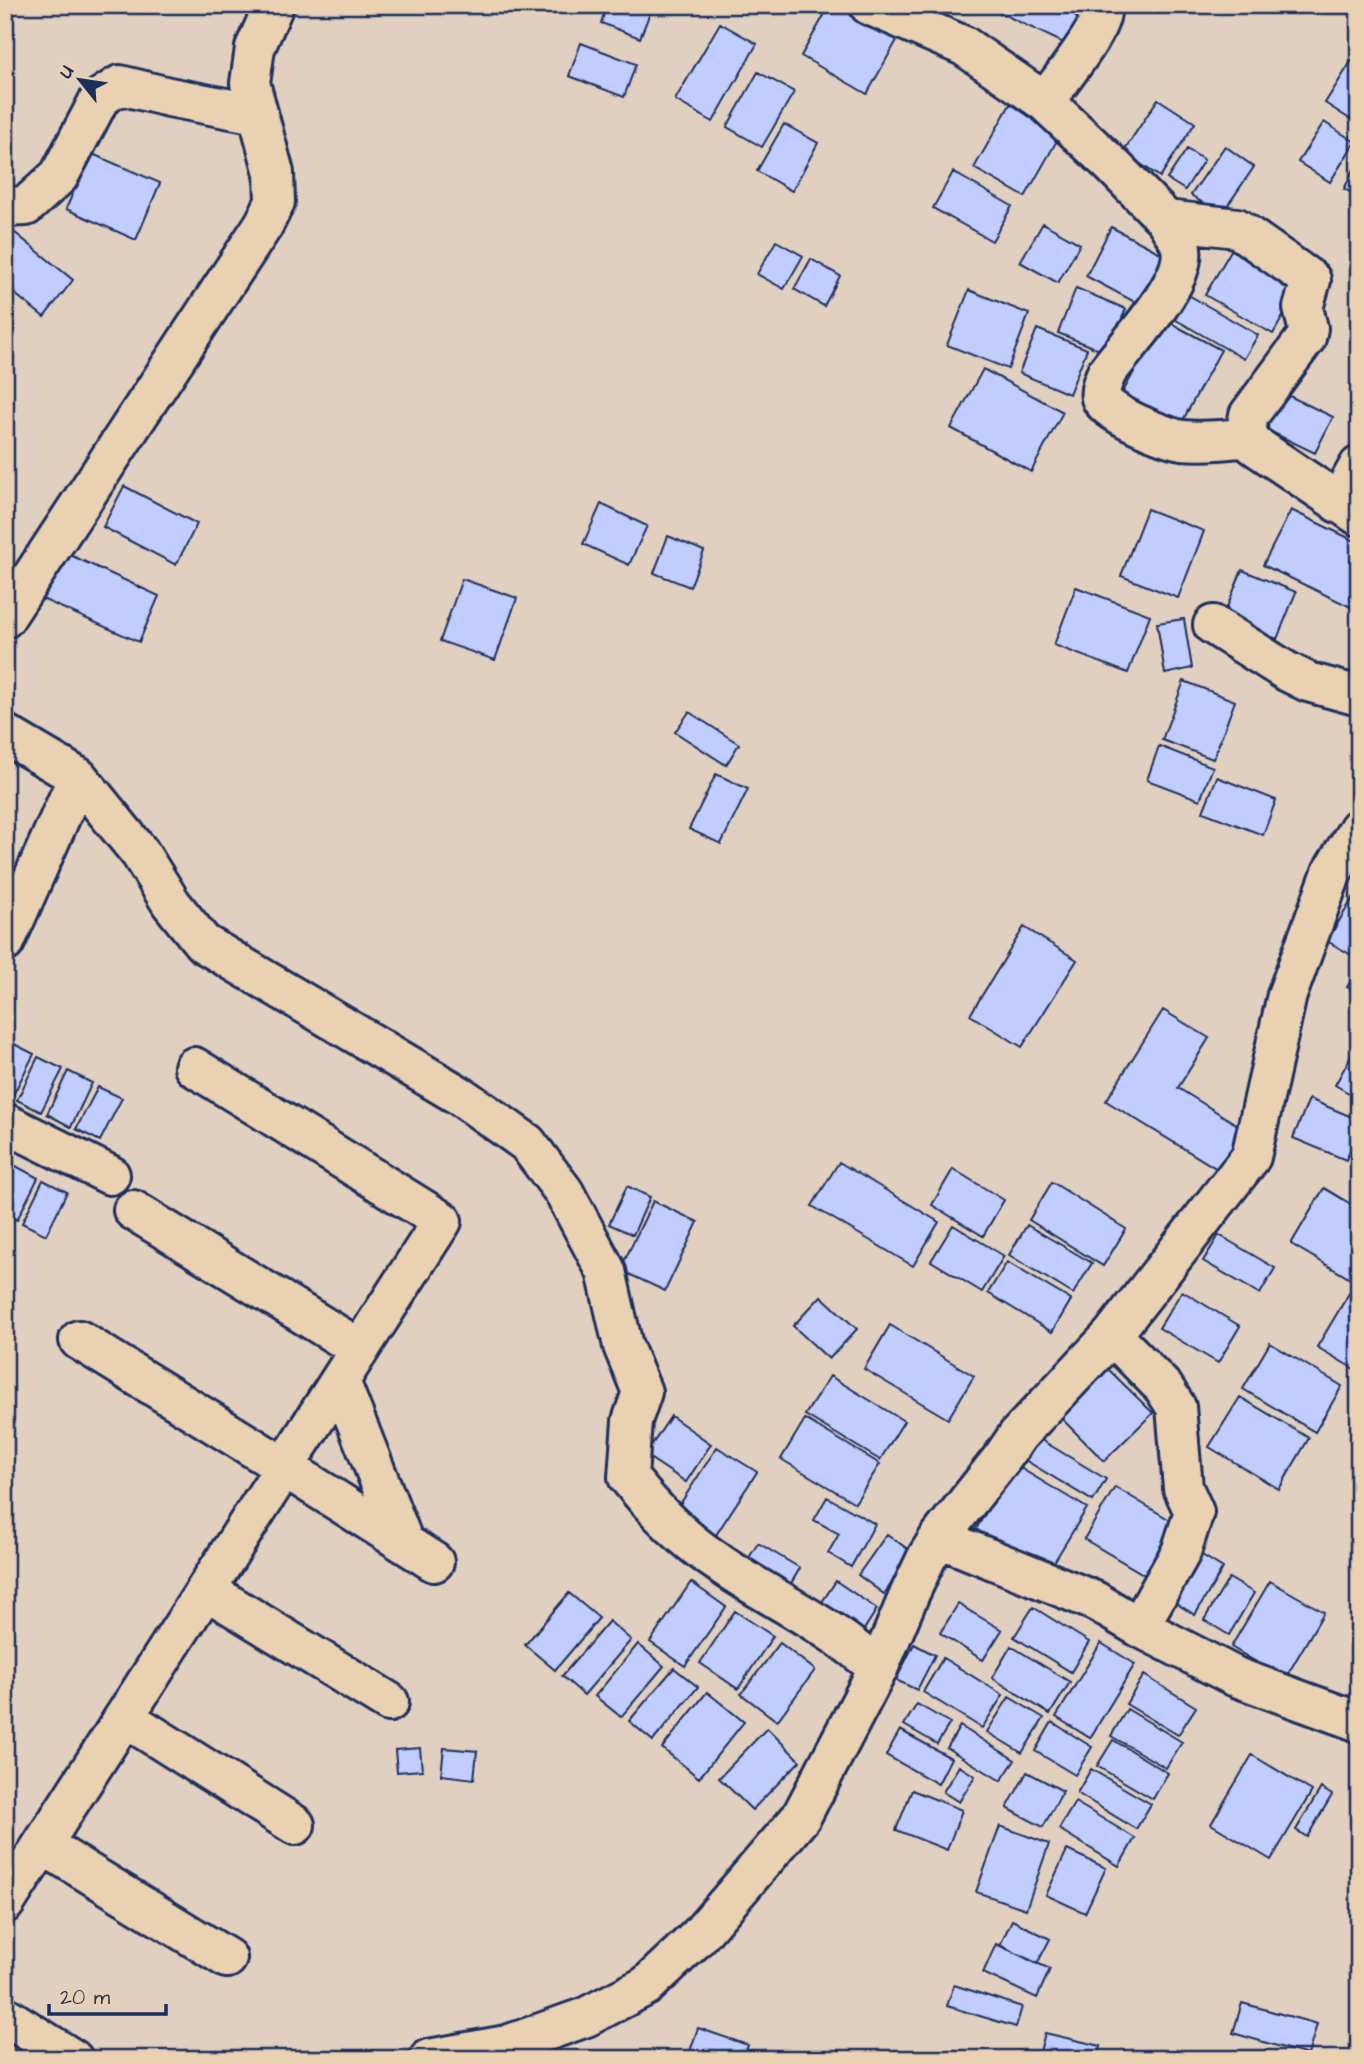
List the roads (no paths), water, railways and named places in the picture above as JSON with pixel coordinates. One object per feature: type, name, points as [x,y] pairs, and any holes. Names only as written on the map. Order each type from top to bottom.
[{"type":"street","points":[[5,618],[264,224],[275,202],[274,173],[250,83],[256,48],[274,5]]},
{"type":"street","points":[[869,5],[964,46],[1045,102],[1166,220],[1180,245],[1181,265],[1159,306],[1107,372],[1102,384],[1101,399],[1108,408],[1177,439],[1201,441],[1247,437]]},
{"type":"street","points":[[1045,102],[1101,19],[1101,12],[1093,5]]},
{"type":"street","points":[[5,206],[26,206],[59,177],[100,98],[120,85],[257,114]]},
{"type":"street","points":[[1166,220],[1237,228],[1311,280],[1304,308],[1308,328],[1306,338],[1249,415],[1247,437],[1254,445],[1348,509],[1359,466]]},
{"type":"street","points":[[1213,625],[1308,682],[1359,696]]},
{"type":"street","points":[[5,734],[78,777],[140,853],[171,903],[203,943],[462,1097],[527,1143],[564,1192],[606,1271],[623,1346],[642,1392],[632,1421],[628,1477],[676,1531],[721,1564],[841,1639],[878,1670]]},
{"type":"street","points":[[5,942],[78,777]]},
{"type":"street","points":[[429,2059],[507,2045],[586,2017],[646,1986],[698,1937],[801,1817],[878,1670],[910,1593],[939,1538],[1018,1435],[1112,1335],[1251,1157],[1287,995],[1332,872],[1359,828]]},
{"type":"street","points":[[5,1903],[442,1221],[194,1068]]},
{"type":"street","points":[[5,1123],[110,1175]]},
{"type":"street","points":[[79,1340],[419,1553],[350,1365],[133,1210]]},
{"type":"street","points":[[1112,1335],[1164,1388],[1176,1407],[1183,1488],[1194,1512],[1181,1552],[1139,1627]]},
{"type":"street","points":[[939,1538],[1095,1601],[1139,1627],[1236,1676],[1359,1722]]},
{"type":"street","points":[[206,1590],[389,1702]]},
{"type":"street","points":[[124,1717],[295,1825]]},
{"type":"street","points":[[43,1844],[227,1958]]},
{"type":"street","points":[[5,2016],[73,2059]]}]
